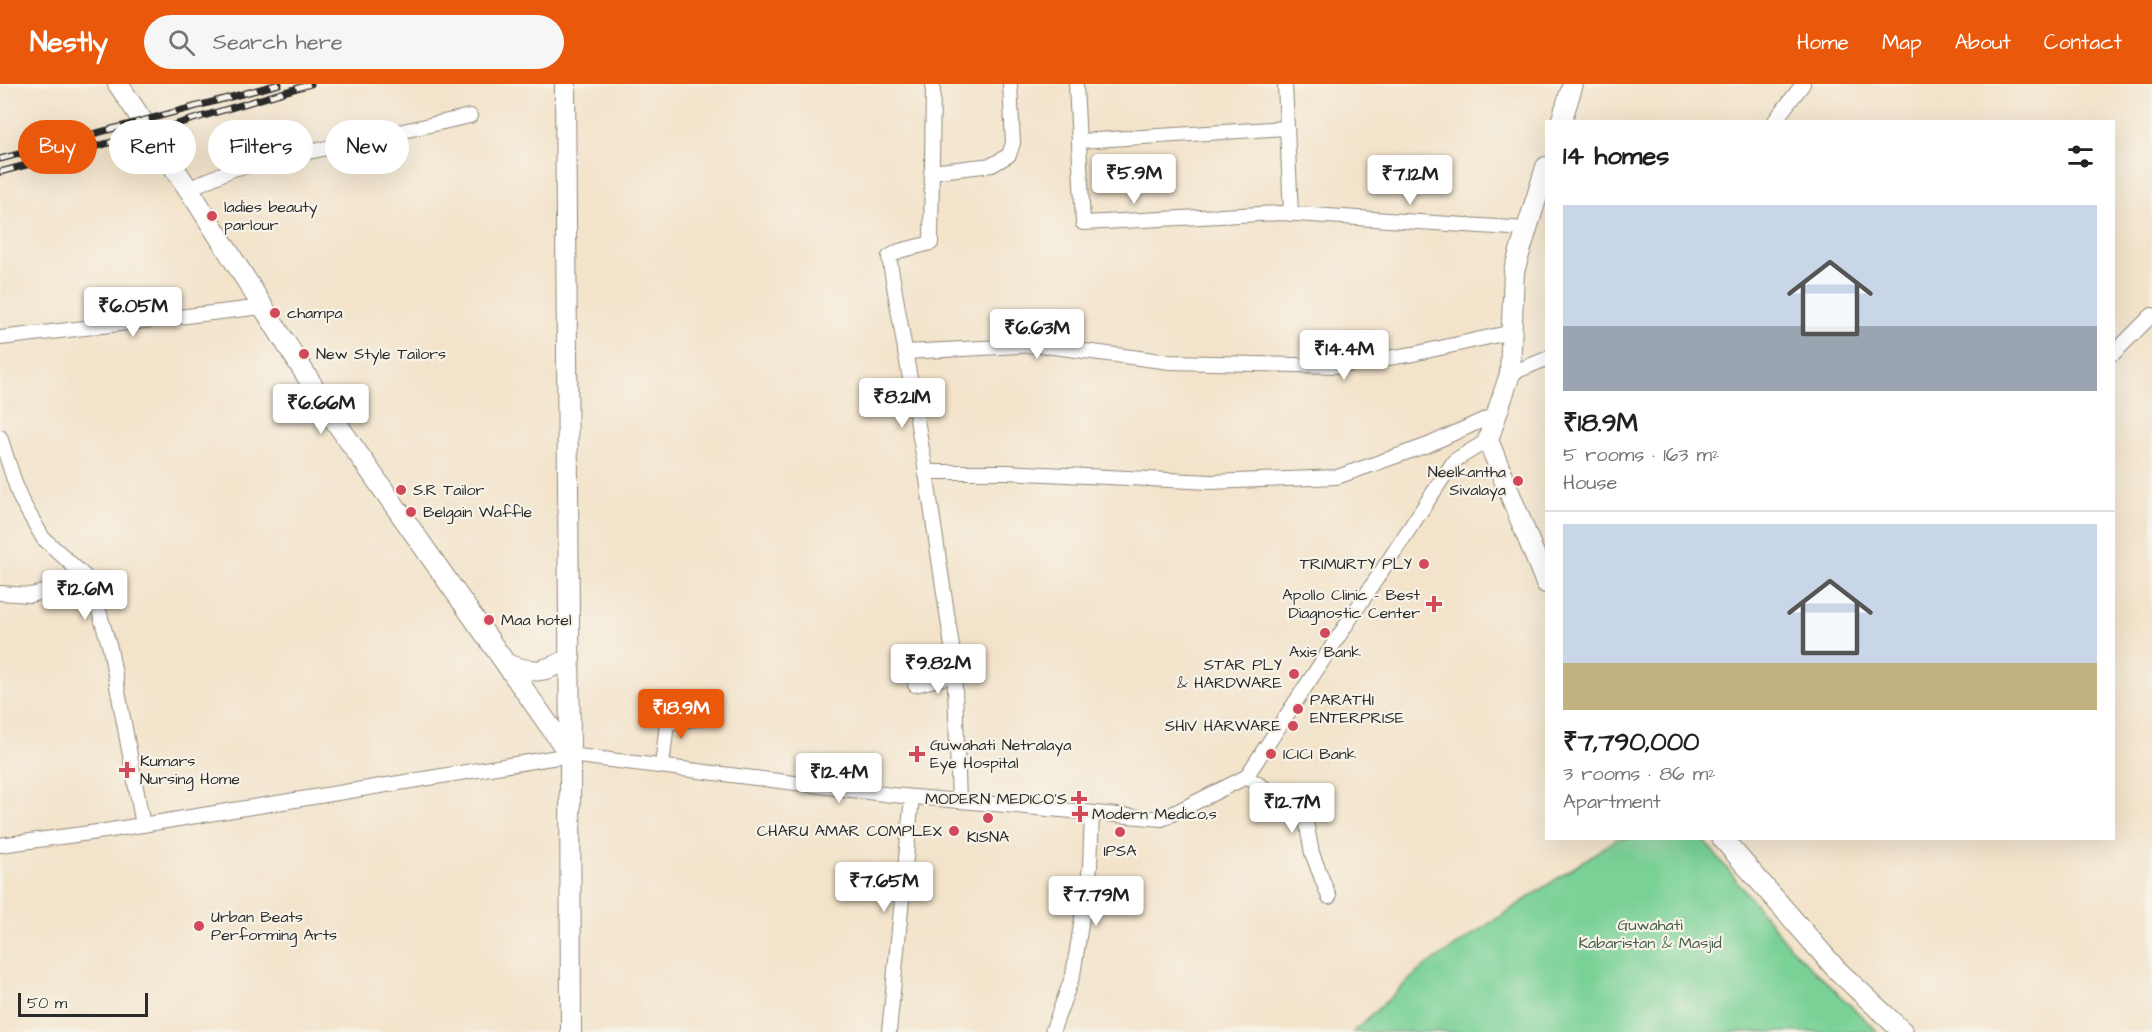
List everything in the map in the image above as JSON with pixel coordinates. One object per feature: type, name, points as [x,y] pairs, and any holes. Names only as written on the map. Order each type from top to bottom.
[{"type":"street","points":[[118,84],[188,189],[334,421],[570,755]]},
{"type":"street","points":[[565,84],[571,1032]]},
{"type":"street","points":[[933,84],[931,243],[899,251],[889,257],[925,472],[955,675],[959,801]]},
{"type":"street","points":[[931,172],[992,165],[1009,155],[1013,143],[1010,84]]},
{"type":"street","points":[[1076,84],[1083,223],[1291,214],[1527,229]]},
{"type":"street","points":[[1285,84],[1291,214]]},
{"type":"street","points":[[1562,120],[1573,84]]},
{"type":"street","points":[[1776,120],[1803,84]]},
{"type":"street","points":[[188,189],[233,169],[470,116]]},
{"type":"street","points":[[1079,141],[1287,128]]},
{"type":"street","points":[[1545,170],[1514,271],[1510,374],[1488,440],[1545,581]]},
{"type":"street","points":[[0,338],[263,307]]},
{"type":"street","points":[[2115,352],[2152,315]]},
{"type":"street","points":[[905,352],[1038,345],[1170,362],[1338,366],[1413,354],[1512,332]]},
{"type":"street","points":[[1510,374],[1545,359]]},
{"type":"street","points":[[925,472],[1006,472],[1211,482],[1337,477],[1428,445],[1496,414]]},
{"type":"street","points":[[0,436],[20,498],[43,538],[90,581],[110,648],[143,825]]},
{"type":"street","points":[[0,845],[143,825],[570,755],[912,797],[1161,819],[1246,777],[1454,461],[1488,440]]},
{"type":"street","points":[[0,593],[30,595],[90,581]]},
{"type":"street","points":[[506,664],[533,671],[553,668],[570,658]]},
{"type":"street","points":[[915,685],[955,675]]},
{"type":"street","points":[[662,766],[667,723],[703,718]]},
{"type":"street","points":[[1246,777],[1304,811],[1312,853],[1329,897]]},
{"type":"street","points":[[889,1032],[912,797]]},
{"type":"street","points":[[1052,1032],[1073,975],[1090,867],[1092,813]]},
{"type":"street","points":[[1724,840],[1836,969],[1903,1032]]},
{"type":"green space","name":"Guwahati Kabaristan & Masjid","points":[[1615,840],[1704,840],[1790,947],[1878,1032],[1353,1032],[1420,970]]},
{"type":"railway","points":[[0,159],[279,84]]},
{"type":"railway","points":[[0,172],[150,132],[311,84]]},
{"type":"place","name":"ladies beauty parlour","points":[[212,216]]},
{"type":"place","name":"champa","points":[[275,313]]},
{"type":"place","name":"New Style Tailors","points":[[304,354]]},
{"type":"place","name":"Neelkantha Sivalaya","points":[[1518,481]]},
{"type":"place","name":"S.R Tailor","points":[[401,490]]},
{"type":"place","name":"Belgain Waffle","points":[[411,512]]},
{"type":"place","name":"TRIMURTY PLY","points":[[1424,564]]},
{"type":"place","name":"Apollo Clinic - Best Diagnostic Center","points":[[1434,604]]},
{"type":"place","name":"Maa hotel","points":[[489,620]]},
{"type":"place","name":"Axis Bank","points":[[1325,633]]},
{"type":"place","name":"STAR PLY & HARDWARE","points":[[1294,674]]},
{"type":"place","name":"PARATHI ENTERPRISE","points":[[1298,709]]},
{"type":"place","name":"SHIV HARWARE","points":[[1293,726]]},
{"type":"place","name":"Guwahati Netralaya Eye Hospital","points":[[917,754]]},
{"type":"place","name":"ICICI Bank","points":[[1271,754]]},
{"type":"place","name":"Kumars Nursing Home","points":[[127,770]]},
{"type":"place","name":"MODERN MEDICO'S","points":[[1079,799]]},
{"type":"place","name":"Modern Medico,s","points":[[1080,814]]},
{"type":"place","name":"KISNA","points":[[988,818]]},
{"type":"place","name":"CHARU AMAR COMPLEX","points":[[954,831]]},
{"type":"place","name":"IPSA","points":[[1120,832]]},
{"type":"place","name":"Urban Beats Performing Arts","points":[[199,926]]}]
